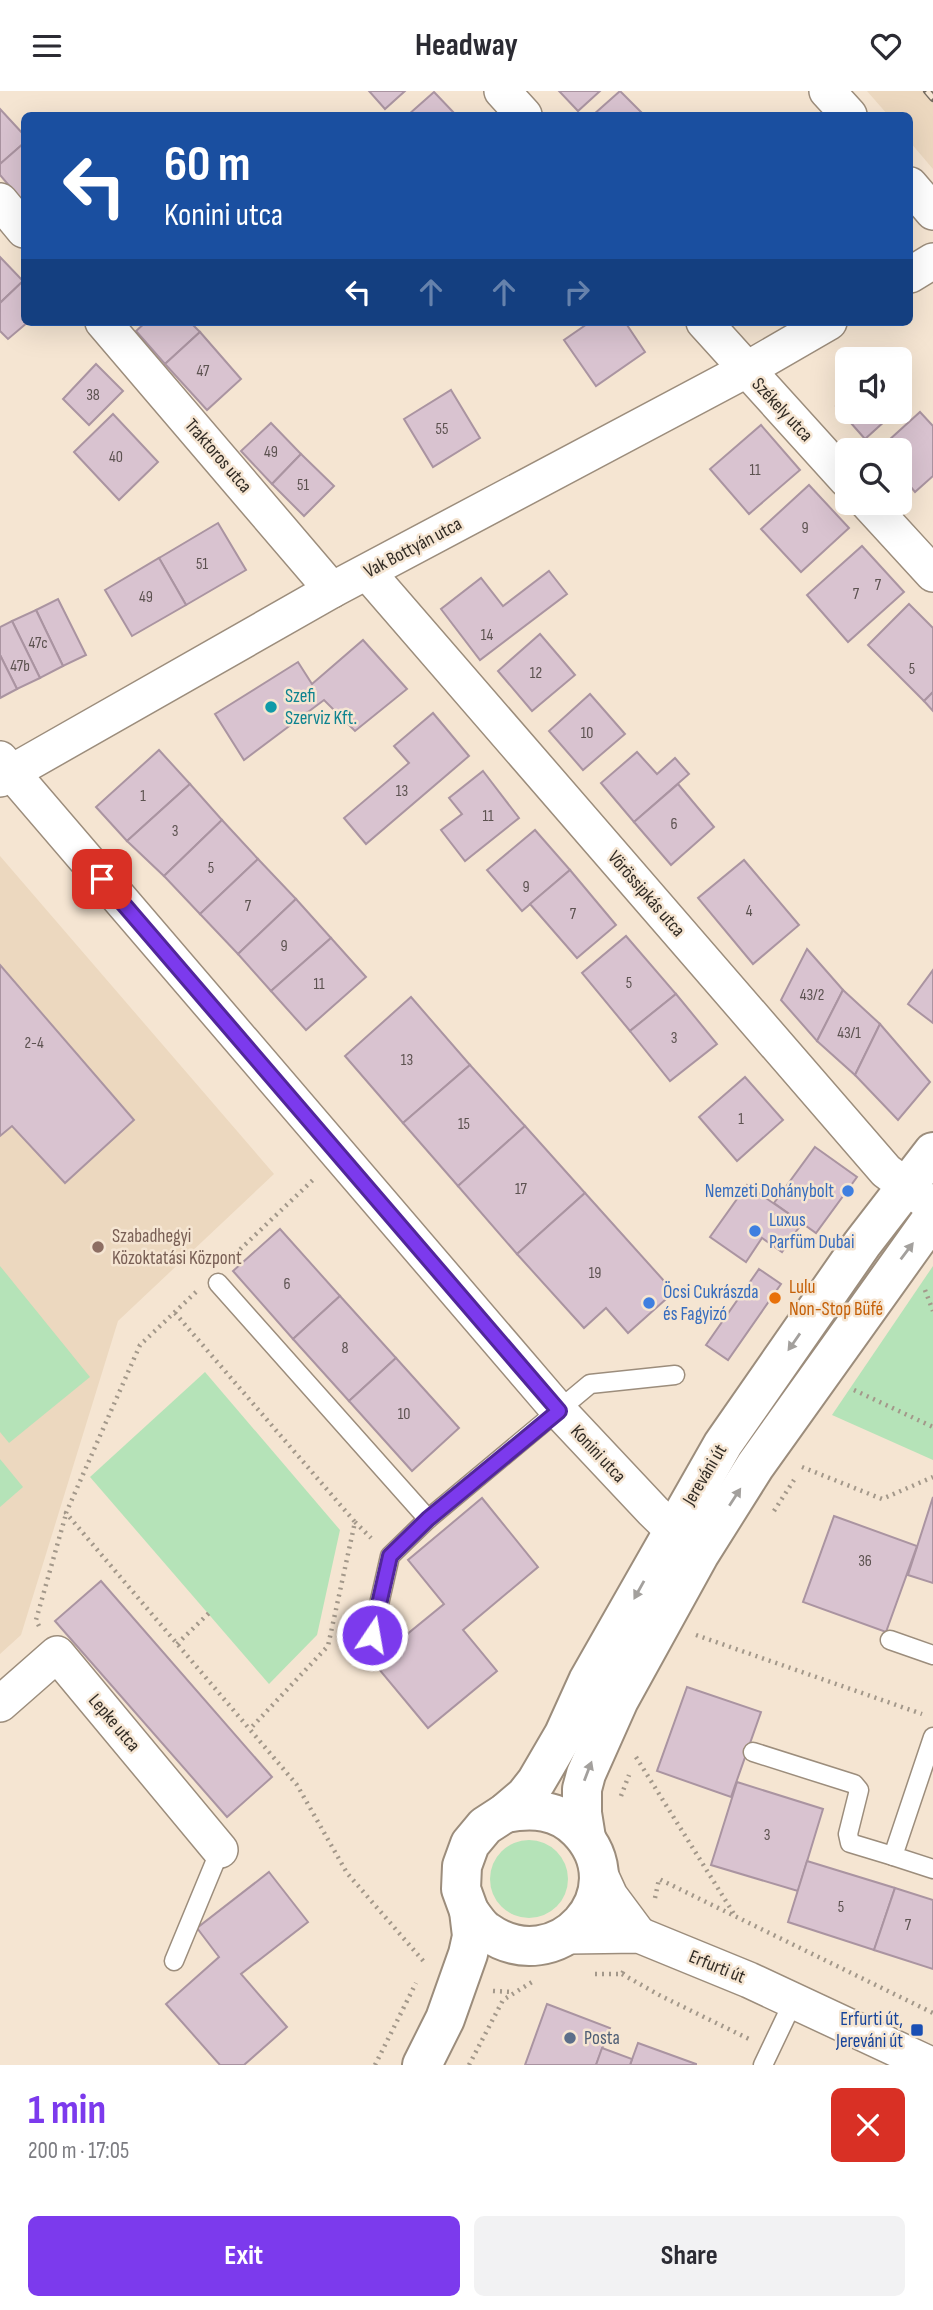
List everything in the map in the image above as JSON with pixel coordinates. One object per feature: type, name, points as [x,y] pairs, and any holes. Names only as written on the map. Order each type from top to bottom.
[{"type":"street","points":[[502,91],[521,112]]},
{"type":"street","points":[[827,91],[846,112]]},
{"type":"street","points":[[913,189],[933,212]]},
{"type":"street","points":[[0,201],[21,226]]},
{"type":"street","points":[[913,273],[933,261]]},
{"type":"street","name":"Traktoros utca","points":[[106,326],[332,590]]},
{"type":"street","name":"Székely utca","points":[[708,326],[835,467]]},
{"type":"street","name":"Vak Bottyán utca","points":[[4,770],[332,590],[746,370],[822,326]]},
{"type":"street","points":[[879,515],[933,574]]},
{"type":"street","name":"Vörössipkás utca","points":[[368,573],[886,1171],[919,1196]]},
{"type":"street","name":"Konini utca","points":[[4,770],[559,1411],[685,1543]]},
{"type":"street","name":"Jereváni út","points":[[445,2019],[509,1957],[532,1963],[549,1945],[568,1936],[582,1923],[592,1908],[597,1890],[582,1813],[582,1789],[685,1543],[723,1444],[862,1244],[919,1196],[933,1152]]},
{"type":"street","name":"Jereváni út","points":[[422,2065],[445,2019],[472,1936],[469,1911],[461,1889],[462,1866],[470,1844],[485,1826],[525,1796],[550,1759],[588,1681],[685,1543],[755,1466],[933,1217]]},
{"type":"street","points":[[0,1704],[57,1654]]},
{"type":"street","name":"Lepke utca","points":[[57,1654],[220,1850]]},
{"type":"street","points":[[505,1813],[527,1809],[549,1812],[570,1822],[592,1855],[610,1896],[639,1935]]},
{"type":"street","points":[[469,1911],[484,1930],[532,1963]]},
{"type":"street","name":"Erfurti út","points":[[568,1936],[639,1935],[794,2000],[931,2065]]},
{"type":"lane","points":[[215,1278],[428,1519]]},
{"type":"lane","points":[[372,1635],[390,1556],[428,1519],[590,1384],[675,1375]]},
{"type":"lane","points":[[890,1640],[933,1655]]},
{"type":"lane","points":[[893,1856],[933,1737]]},
{"type":"lane","points":[[752,1752],[854,1784],[859,1790],[848,1834],[850,1843],[933,1869]]},
{"type":"lane","points":[[174,1961],[220,1850]]},
{"type":"lane","points":[[763,2065],[794,2000]]},
{"type":"path","points":[[57,1654],[36,1620],[66,1513],[140,1345],[215,1278],[338,1155]]},
{"type":"path","points":[[921,1282],[933,1311]]},
{"type":"path","points":[[175,1313],[355,1522],[328,1646],[249,1730]]},
{"type":"path","points":[[850,1388],[933,1427]]},
{"type":"path","points":[[769,1519],[808,1457]]},
{"type":"path","points":[[802,1467],[882,1499],[933,1478]]},
{"type":"path","points":[[66,1513],[297,1785],[347,1873],[426,1964]]},
{"type":"path","points":[[177,1644],[209,1613]]},
{"type":"path","points":[[688,1645],[702,1623]]},
{"type":"path","points":[[694,1634],[933,1717]]},
{"type":"path","points":[[620,1800],[640,1745]]},
{"type":"path","points":[[636,1757],[734,1914]]},
{"type":"path","points":[[647,1893],[654,1904],[659,1879],[933,2013]]},
{"type":"path","points":[[622,1974],[639,1935]]},
{"type":"path","points":[[469,2065],[503,2000],[532,1963]]},
{"type":"path","points":[[594,1973],[622,1974],[747,2038],[775,2043]]},
{"type":"shaded area","points":[[867,91],[933,91],[933,169],[913,146],[913,112],[885,112]]},
{"type":"shaded area","name":"Szabadhegyi Közoktatási Központ","points":[[0,856],[274,1174],[118,1321],[21,1635],[0,1654]]},
{"type":"green space","points":[[0,1266],[90,1377],[9,1443],[0,1432]]},
{"type":"green space","points":[[933,1266],[933,1460],[832,1415]]},
{"type":"green space","points":[[205,1372],[340,1530],[317,1635],[269,1684],[90,1477]]},
{"type":"green space","points":[[0,1459],[23,1487],[0,1507]]},
{"type":"green space","points":[[529,1840],[544,1843],[557,1851],[565,1864],[568,1879],[565,1894],[557,1907],[544,1915],[529,1918],[514,1915],[501,1907],[493,1894],[490,1879],[493,1864],[501,1851],[514,1843]]},
{"type":"building","points":[[369,91],[405,91],[385,109]]},
{"type":"building","points":[[559,91],[600,91],[578,111]]},
{"type":"building","points":[[620,91],[641,112],[596,112]]},
{"type":"building","points":[[434,92],[453,112],[411,112]]},
{"type":"building","points":[[0,109],[21,132],[21,146],[0,164]]},
{"type":"building","points":[[21,146],[21,200],[0,175],[0,164]]},
{"type":"building","points":[[0,257],[21,279],[21,283],[0,303]]},
{"type":"building","points":[[21,283],[21,326],[23,326],[8,339],[0,331],[0,303]]},
{"type":"building","points":[[142,326],[194,326],[200,332],[165,364],[136,331]]},
{"type":"building","points":[[584,326],[628,326],[645,352],[596,386],[564,340]]},
{"type":"building","points":[[200,332],[241,379],[207,410],[165,364]]},
{"type":"building","points":[[96,364],[123,391],[89,425],[63,399]]},
{"type":"building","points":[[451,390],[480,438],[433,467],[404,419]]},
{"type":"building","points":[[920,412],[933,426],[933,476],[915,492],[912,488],[912,438],[891,438],[907,424],[912,424],[912,419]]},
{"type":"building","points":[[113,414],[158,462],[119,500],[74,452]]},
{"type":"building","points":[[271,423],[301,454],[272,484],[241,451]]},
{"type":"building","points":[[852,424],[882,424],[866,438]]},
{"type":"building","points":[[761,425],[800,470],[749,514],[710,469]]},
{"type":"building","points":[[301,454],[334,486],[304,516],[272,484]]},
{"type":"building","points":[[809,485],[849,528],[801,572],[761,529]]},
{"type":"building","points":[[218,523],[246,570],[186,605],[159,558]]},
{"type":"building","points":[[862,546],[904,592],[848,642],[807,595]]},
{"type":"building","points":[[159,558],[186,605],[132,636],[105,590]]},
{"type":"building","points":[[549,571],[567,594],[480,660],[441,609],[481,578],[503,606]]},
{"type":"building","points":[[58,599],[86,655],[63,666],[36,610]]},
{"type":"building","points":[[909,604],[933,628],[933,692],[924,701],[868,645]]},
{"type":"building","points":[[36,610],[63,666],[40,678],[12,621]]},
{"type":"building","points":[[12,621],[40,678],[17,689],[0,655],[0,627]]},
{"type":"building","points":[[540,634],[575,675],[532,711],[498,671]]},
{"type":"building","name":"Szefi Szerviz Kft.","points":[[363,640],[407,689],[355,731],[324,700],[244,760],[215,714],[298,662],[312,684]]},
{"type":"building","points":[[0,655],[17,689],[0,698]]},
{"type":"building","points":[[933,692],[933,711],[924,701]]},
{"type":"building","points":[[590,694],[625,734],[583,770],[549,731]]},
{"type":"building","points":[[433,713],[469,756],[366,844],[344,818],[409,763],[394,746]]},
{"type":"building","points":[[159,750],[190,784],[127,841],[96,807]]},
{"type":"building","points":[[637,752],[657,774],[675,758],[689,774],[634,822],[601,783]]},
{"type":"building","points":[[483,771],[519,818],[465,861],[441,830],[462,814],[449,798]]},
{"type":"building","points":[[190,784],[222,820],[164,876],[127,841]]},
{"type":"building","points":[[678,784],[714,827],[671,865],[634,822]]},
{"type":"building","points":[[222,820],[258,859],[200,914],[164,876]]},
{"type":"building","points":[[535,830],[570,870],[522,911],[487,870]]},
{"type":"building","points":[[258,859],[296,899],[238,954],[200,914]]},
{"type":"building","points":[[744,860],[799,925],[753,964],[698,898]]},
{"type":"building","points":[[570,870],[616,925],[577,958],[530,904]]},
{"type":"building","points":[[296,899],[331,938],[271,991],[238,954]]},
{"type":"building","points":[[626,936],[676,994],[630,1031],[582,973]]},
{"type":"building","points":[[331,938],[366,977],[306,1030],[271,991]]},
{"type":"building","points":[[807,949],[843,990],[817,1041],[781,1000]]},
{"type":"building","points":[[0,965],[134,1120],[65,1183],[12,1126],[0,1136]]},
{"type":"building","points":[[933,970],[933,1023],[908,1004]]},
{"type":"building","points":[[843,990],[880,1024],[855,1075],[817,1041]]},
{"type":"building","points":[[676,994],[717,1044],[670,1081],[630,1031]]},
{"type":"building","points":[[411,997],[470,1065],[403,1123],[345,1056]]},
{"type":"building","points":[[880,1024],[930,1082],[898,1120],[855,1075]]},
{"type":"building","points":[[470,1065],[525,1126],[458,1186],[403,1123]]},
{"type":"building","points":[[745,1077],[783,1120],[737,1161],[699,1117]]},
{"type":"building","points":[[525,1126],[585,1193],[517,1254],[458,1186]]},
{"type":"building","points":[[815,1147],[857,1177],[816,1233],[774,1203]]},
{"type":"building","points":[[747,1185],[802,1223],[782,1252],[762,1238],[746,1262],[710,1237]]},
{"type":"building","points":[[585,1193],[674,1292],[628,1333],[606,1308],[584,1328],[517,1254]]},
{"type":"building","points":[[280,1229],[340,1296],[293,1339],[233,1271]]},
{"type":"building","points":[[759,1269],[781,1284],[728,1360],[706,1345]]},
{"type":"building","points":[[340,1296],[396,1358],[349,1401],[293,1339]]},
{"type":"building","points":[[396,1358],[459,1428],[412,1471],[349,1401]]},
{"type":"building","points":[[933,1497],[933,1583],[908,1575]]},
{"type":"building","points":[[482,1498],[538,1567],[463,1630],[497,1671],[428,1728],[373,1662],[444,1604],[408,1560]]},
{"type":"building","points":[[834,1516],[917,1546],[886,1632],[803,1602]]},
{"type":"building","points":[[101,1581],[272,1777],[227,1817],[55,1621]]},
{"type":"building","points":[[687,1687],[761,1712],[731,1797],[657,1771]]},
{"type":"building","points":[[737,1782],[823,1809],[798,1891],[711,1865]]},
{"type":"building","points":[[807,1861],[895,1888],[874,1950],[788,1922]]},
{"type":"building","points":[[269,1872],[308,1922],[241,1974],[287,2027],[244,2065],[220,2065],[166,2004],[219,1957],[197,1928]]},
{"type":"building","points":[[895,1888],[933,1900],[933,1969],[874,1950]]},
{"type":"building","name":"Posta","points":[[547,2004],[610,2028],[596,2065],[525,2065]]},
{"type":"building","points":[[638,2043],[696,2064],[696,2065],[630,2065]]},
{"type":"building","points":[[602,2048],[632,2059],[630,2065],[596,2065]]},
{"type":"railway","points":[[927,91],[933,98]]},
{"type":"place","name":"Szefi Szerviz Kft.","points":[[271,707]]},
{"type":"place","name":"Nemzeti Dohánybolt","points":[[848,1191]]},
{"type":"place","name":"Luxus Parfüm Dubai","points":[[755,1231]]},
{"type":"place","name":"Szabadhegyi Közoktatási Központ","points":[[98,1247]]},
{"type":"place","name":"Lulu Non-Stop Büfé","points":[[775,1298]]},
{"type":"place","name":"Öcsi Cukrászda és Fagyizó","points":[[649,1303]]},
{"type":"place","name":"Erfurti út, Jereváni út","points":[[917,2030]]},
{"type":"place","name":"Posta","points":[[570,2038]]},
{"type":"route","points":[[102,879],[559,1411],[428,1519],[390,1556],[372,1635]]}]
